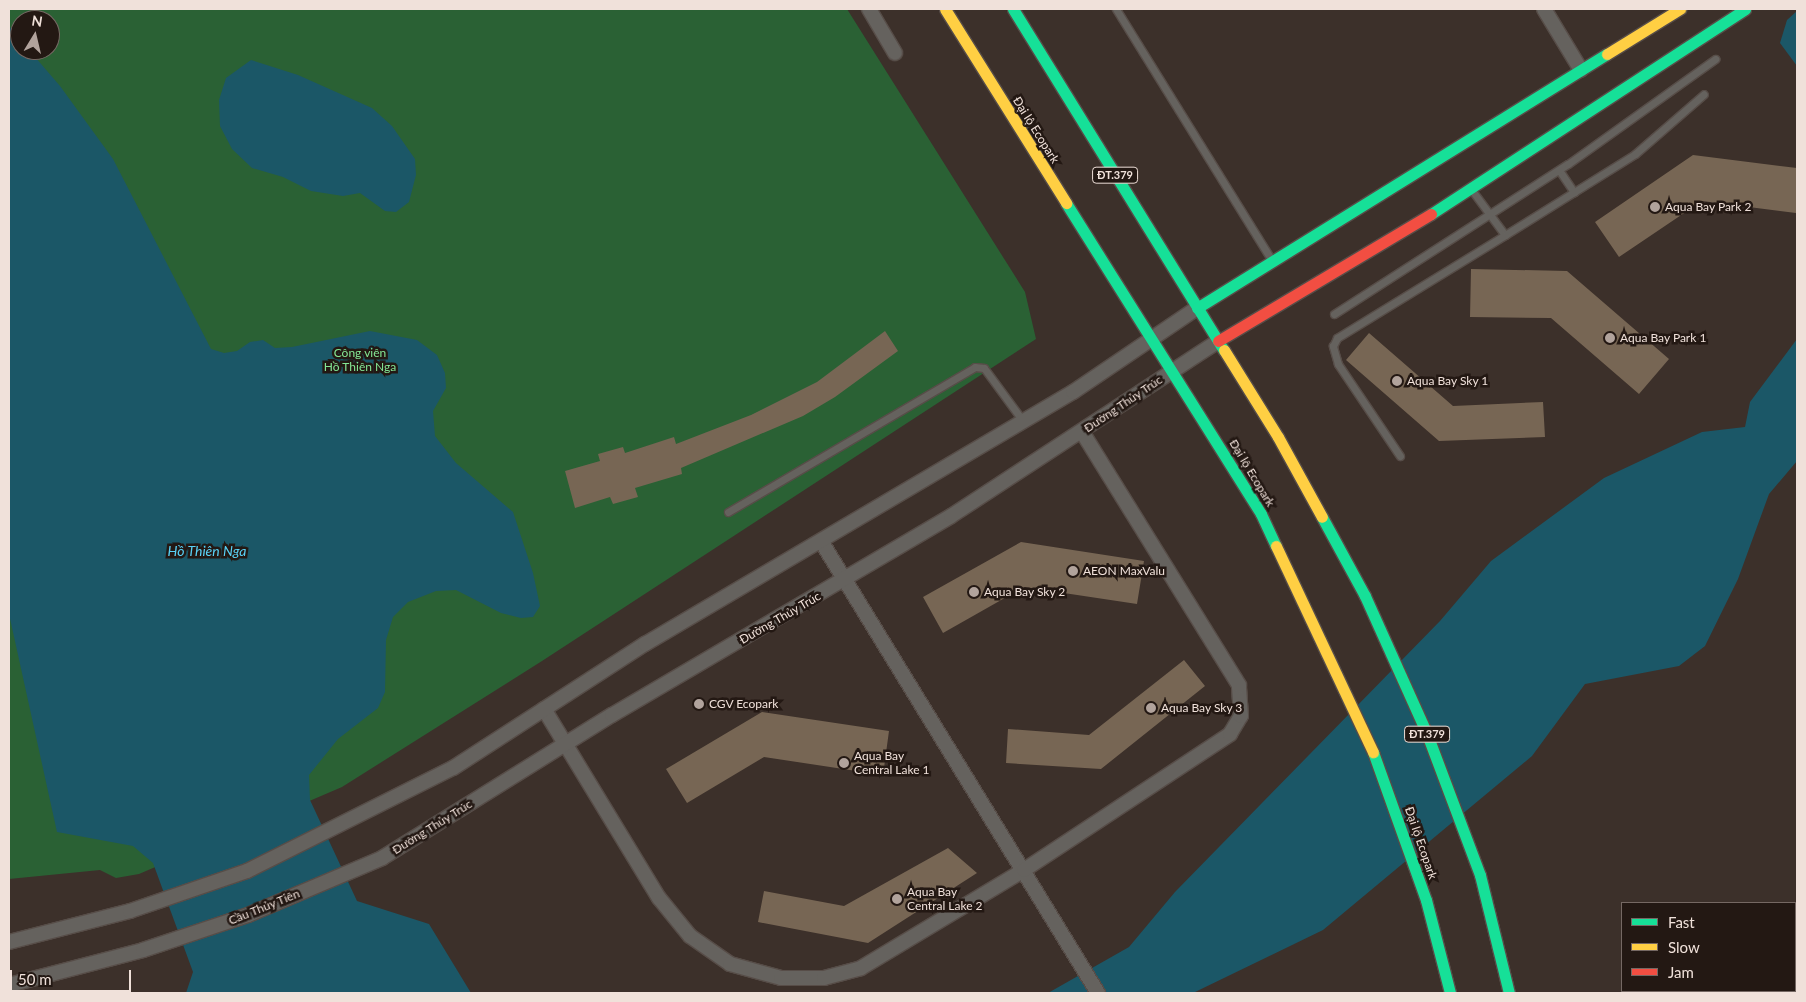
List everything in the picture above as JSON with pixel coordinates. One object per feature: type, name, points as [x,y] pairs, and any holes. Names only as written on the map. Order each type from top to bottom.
[{"type":"main road","name":"Đại lộ Ecopark","points":[[945,9],[1257,507],[1315,624],[1376,758],[1426,900],[1450,993]]},
{"type":"main road","name":"ĐT.379","points":[[1013,9],[1278,437],[1365,596],[1427,734],[1480,876],[1510,993]]},
{"type":"main road","points":[[1197,308],[1680,9]]},
{"type":"main road","points":[[1218,341],[1397,236],[1745,9]]},
{"type":"street","points":[[869,9],[895,52]]},
{"type":"street","points":[[1544,9],[1581,70]]},
{"type":"street","points":[[9,942],[130,911],[247,871],[453,768],[645,644],[1024,421],[1197,308]]},
{"type":"street","name":"Đường Thủy Trúc","points":[[382,858],[564,745],[846,580],[1082,432],[1218,341]]},
{"type":"street","points":[[544,709],[564,745],[659,898],[690,936],[730,964],[781,978],[824,978],[861,968],[1024,870],[1230,734],[1241,716],[1239,685],[1082,432]]},
{"type":"street","points":[[821,541],[1098,993]]},
{"type":"street","name":"Cầu Thủy Tiên","points":[[9,985],[143,950],[248,915],[382,858]]},
{"type":"lane","points":[[1116,9],[1272,261]]},
{"type":"lane","points":[[1334,314],[1560,170],[1715,59]]},
{"type":"lane","points":[[1400,456],[1338,364],[1334,346],[1337,338],[1635,154],[1704,94]]},
{"type":"lane","points":[[1560,170],[1574,192]]},
{"type":"lane","points":[[1470,188],[1506,235]]},
{"type":"lane","points":[[728,512],[975,366],[984,368],[1024,421]]},
{"type":"green space","name":"Công viên Hồ Thiên Nga","points":[[9,9],[847,9],[1025,292],[1036,339],[542,661],[342,787],[139,874],[116,878],[100,870],[9,879]]},
{"type":"water","points":[[1797,11],[1797,66],[1780,43],[1787,20]]},
{"type":"water","name":"Hồ Thiên Nga","points":[[9,26],[10,60],[38,60],[60,86],[113,159],[211,349],[224,353],[237,351],[250,342],[263,340],[275,348],[292,347],[370,331],[417,340],[437,355],[445,373],[446,388],[433,411],[435,436],[456,463],[513,512],[533,573],[540,606],[533,617],[521,618],[501,613],[456,590],[436,591],[408,602],[393,617],[386,640],[385,692],[378,708],[338,739],[309,775],[310,800],[357,901],[429,924],[471,993],[186,993],[193,972],[153,863],[133,846],[57,832],[9,614]]},
{"type":"water","points":[[251,60],[298,75],[372,108],[392,126],[415,159],[416,175],[409,202],[396,212],[385,211],[360,193],[343,196],[311,191],[283,177],[252,168],[232,149],[220,126],[219,100],[226,78]]},
{"type":"water","points":[[1797,339],[1797,461],[1769,494],[1738,579],[1705,646],[1679,666],[1585,684],[1532,756],[1323,930],[1193,993],[1048,993],[1129,947],[1175,892],[1440,621],[1491,561],[1604,478],[1702,432],[1745,427],[1750,402]]},
{"type":"building","name":"Aqua Bay Park 2","points":[[1693,155],[1797,168],[1796,213],[1702,201],[1619,257],[1595,222]]},
{"type":"building","name":"Aqua Bay Park 1","points":[[1471,269],[1567,271],[1669,359],[1639,394],[1551,318],[1470,317]]},
{"type":"building","points":[[885,331],[898,351],[835,397],[803,416],[681,468],[682,474],[635,488],[638,497],[613,504],[610,497],[575,508],[565,471],[600,461],[598,454],[623,447],[625,453],[674,437],[676,444],[751,415],[817,382]]},
{"type":"building","name":"Aqua Bay Sky 1","points":[[1369,333],[1453,406],[1543,402],[1545,437],[1439,441],[1346,360]]},
{"type":"building","name":"Aqua Bay Sky 2","points":[[1021,542],[1144,561],[1137,604],[1024,587],[943,633],[923,597]]},
{"type":"building","name":"Aqua Bay Sky 3","points":[[1184,660],[1205,686],[1101,769],[1006,763],[1008,729],[1089,735]]},
{"type":"building","name":"Aqua Bay Central Lake 1","points":[[762,712],[889,731],[883,775],[764,757],[687,803],[666,769]]},
{"type":"building","name":"Aqua Bay Central Lake 2","points":[[948,848],[977,873],[868,943],[758,922],[764,891],[844,906]]},
{"type":"traffic: fast","points":[[1013,9],[1224,350]]},
{"type":"traffic: fast","points":[[1431,214],[1745,9]]},
{"type":"traffic: fast","points":[[1197,308],[1607,54]]},
{"type":"traffic: fast","points":[[1066,203],[1261,514],[1276,546]]},
{"type":"traffic: fast","points":[[1322,517],[1365,596],[1427,734],[1480,875],[1509,993]]},
{"type":"traffic: fast","points":[[1373,752],[1426,900],[1450,993]]},
{"type":"traffic: slow","points":[[945,9],[1066,203]]},
{"type":"traffic: slow","points":[[1607,54],[1680,9]]},
{"type":"traffic: slow","points":[[1224,350],[1278,437],[1322,517]]},
{"type":"traffic: slow","points":[[1276,546],[1373,752]]},
{"type":"traffic: jam","points":[[1218,341],[1431,214]]},
{"type":"place","name":"Aqua Bay Park 2","points":[[1655,207]]},
{"type":"place","name":"Aqua Bay Park 1","points":[[1610,338]]},
{"type":"place","name":"Aqua Bay Sky 1","points":[[1397,381]]},
{"type":"place","name":"AEON MaxValu","points":[[1073,571]]},
{"type":"place","name":"Aqua Bay Sky 2","points":[[974,592]]},
{"type":"place","name":"CGV Ecopark","points":[[699,704]]},
{"type":"place","name":"Aqua Bay Sky 3","points":[[1151,708]]},
{"type":"place","name":"Aqua Bay Central Lake 1","points":[[844,763]]},
{"type":"place","name":"Aqua Bay Central Lake 2","points":[[897,899]]}]
